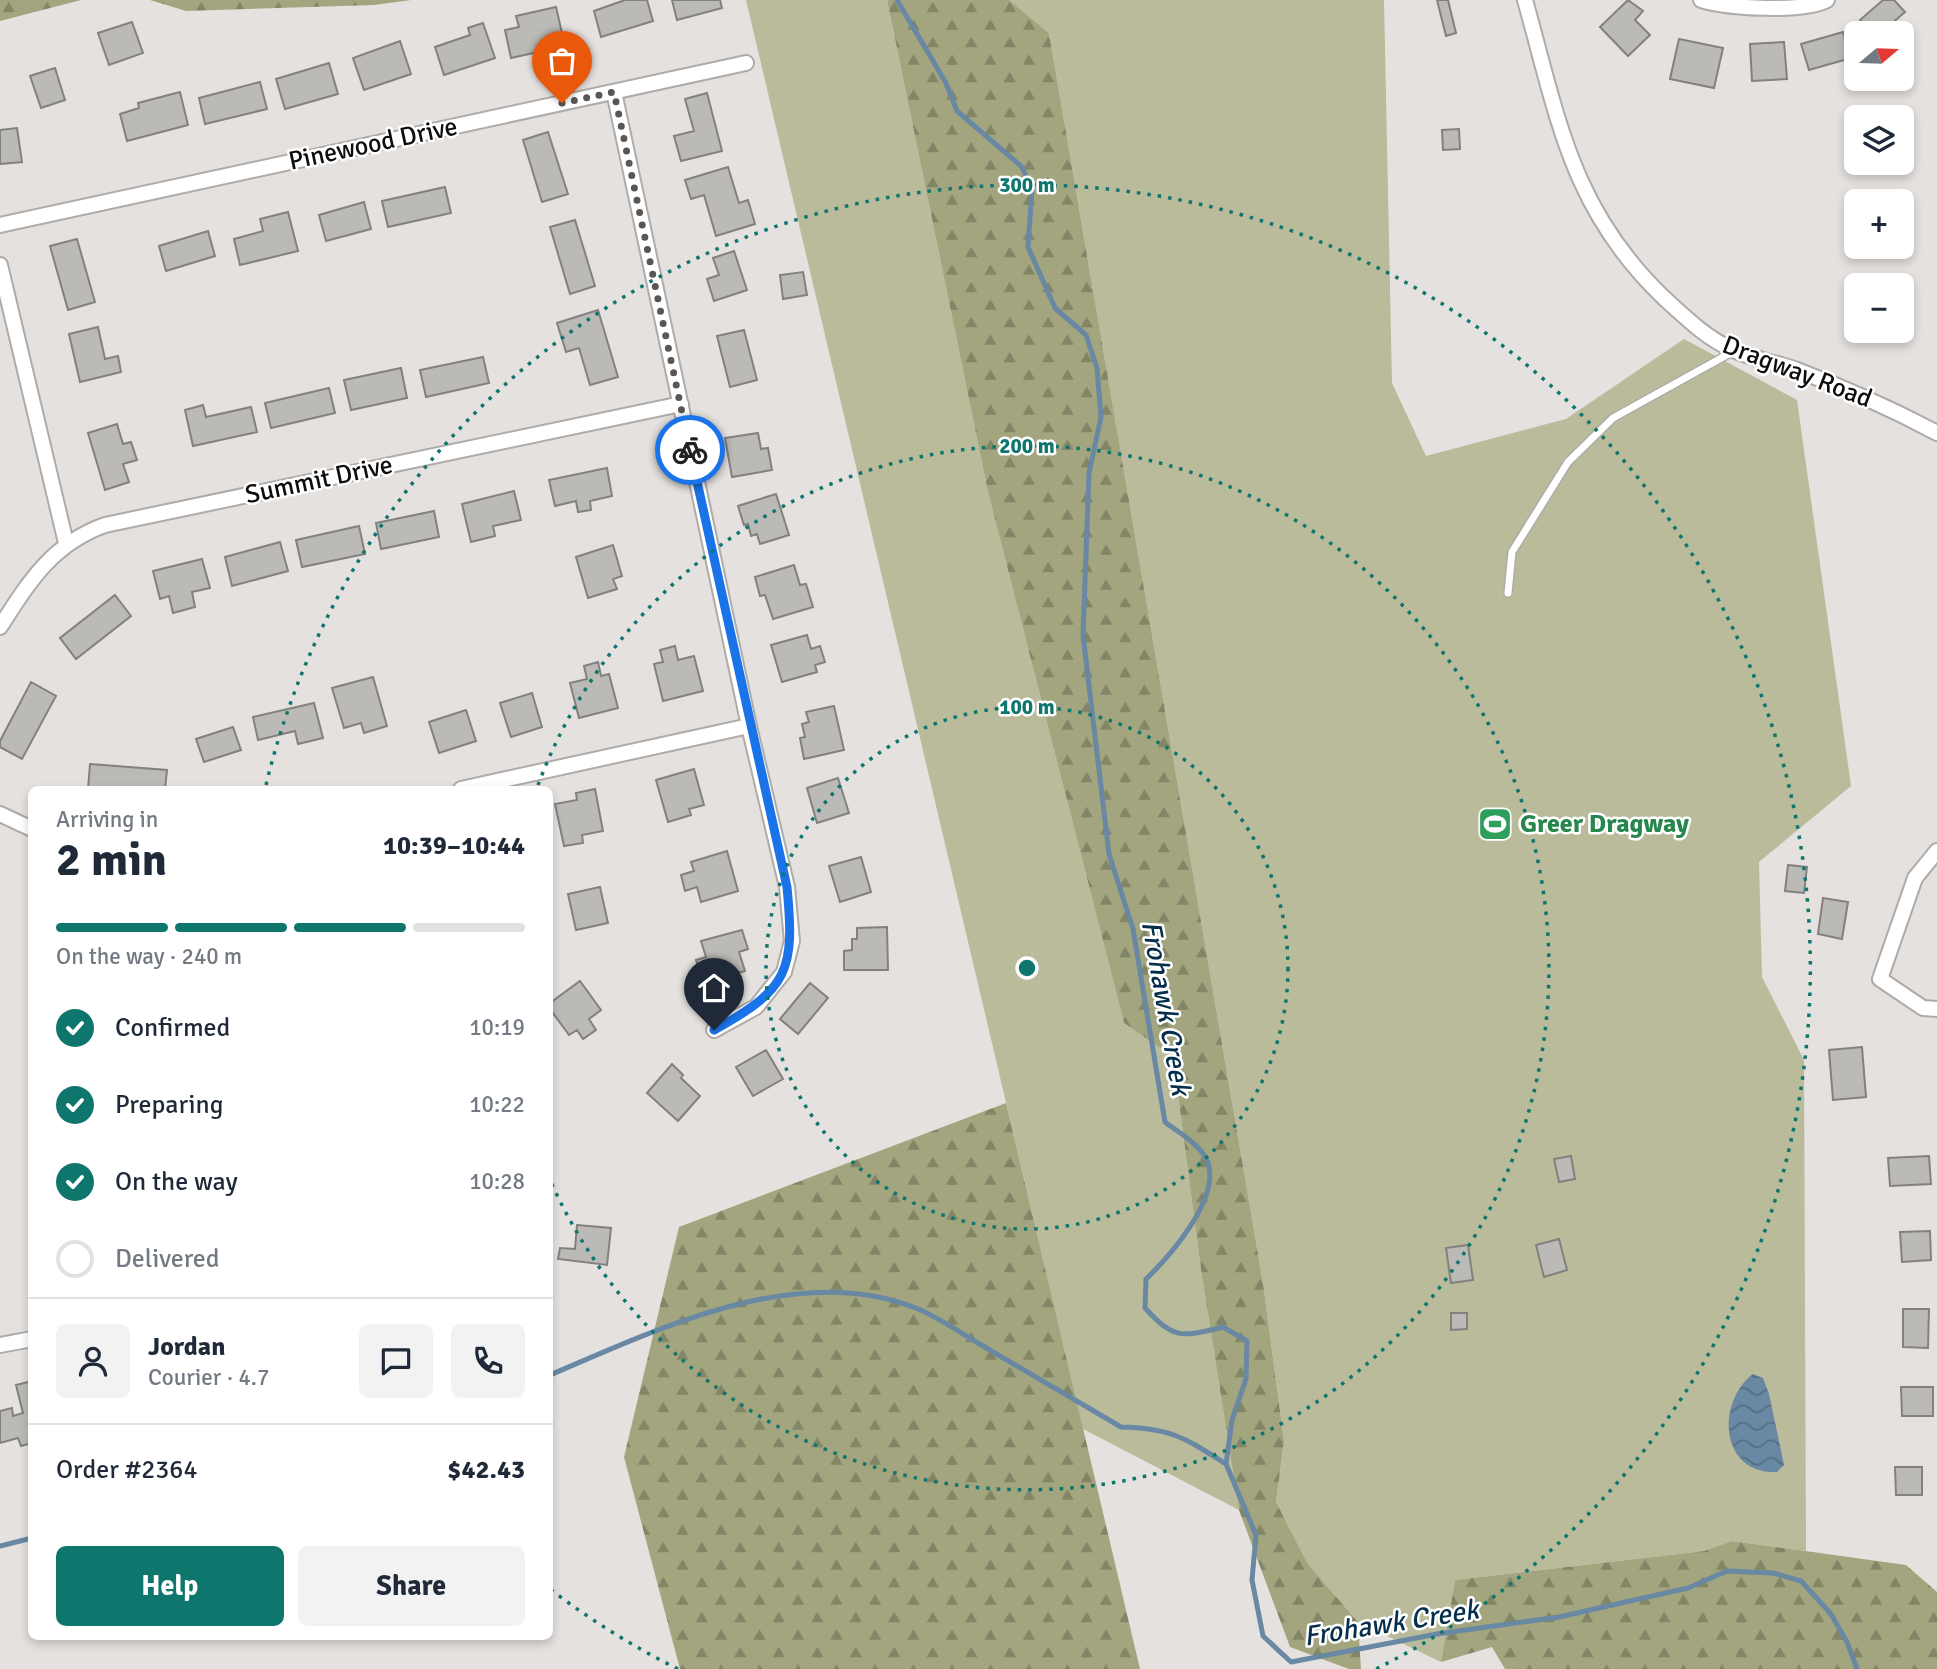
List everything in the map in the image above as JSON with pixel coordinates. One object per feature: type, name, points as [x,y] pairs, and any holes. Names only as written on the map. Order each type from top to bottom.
[{"type":"street","name":"Dragway Road","points":[[1525,0],[1566,150],[1600,223],[1646,281],[1704,334],[1735,351],[1806,373],[1896,411],[1937,433]]},
{"type":"street","points":[[1700,0],[1734,7],[1777,7],[1827,0]]},
{"type":"street","name":"Pinewood Drive","points":[[0,225],[746,63]]},
{"type":"street","points":[[614,92],[749,726],[787,887],[792,941],[783,972],[756,1007],[714,1030]]},
{"type":"street","points":[[0,265],[66,543]]},
{"type":"street","name":"Summit Drive","points":[[0,627],[48,560],[66,543],[105,526],[681,404]]},
{"type":"street","points":[[487,786],[749,726]]},
{"type":"street","points":[[0,814],[28,827]]},
{"type":"street","points":[[1937,851],[1914,878],[1880,979],[1923,1008],[1937,1009]]},
{"type":"street","points":[[0,1345],[28,1340]]},
{"type":"lane","points":[[1508,593],[1512,552],[1568,462],[1613,418],[1735,351]]},
{"type":"green space","points":[[0,0],[81,0],[0,21]]},
{"type":"green space","points":[[150,0],[411,0],[374,5],[186,11]]},
{"type":"green space","points":[[746,0],[887,0],[988,492],[1124,1023],[1173,1057],[1201,1270],[1239,1510],[1083,1429]]},
{"type":"green space","points":[[887,0],[1009,0],[1049,33],[1263,1283],[1284,1441],[1276,1502],[1308,1564],[1358,1622],[1361,1669],[1349,1669],[1290,1647],[1239,1510],[1201,1270],[1173,1057],[1124,1023],[988,492]]},
{"type":"green space","name":"Greer Dragway","points":[[1009,0],[1384,0],[1392,383],[1426,456],[1566,419],[1684,339],[1797,400],[1851,786],[1759,862],[1762,977],[1804,1060],[1806,1551],[1732,1541],[1704,1551],[1455,1580],[1441,1662],[1358,1622],[1308,1564],[1276,1502],[1284,1441],[1263,1283],[1049,33]]},
{"type":"green space","points":[[1006,1103],[1140,1669],[680,1669],[624,1457],[679,1227]]},
{"type":"green space","points":[[1732,1541],[1906,1565],[1937,1592],[1937,1669],[1505,1669],[1492,1647],[1441,1662],[1455,1580],[1704,1551]]},
{"type":"water","points":[[1753,1374],[1763,1378],[1769,1394],[1784,1465],[1777,1472],[1758,1470],[1744,1461],[1734,1449],[1729,1434],[1733,1401],[1741,1386]]},
{"type":"building","points":[[625,0],[647,0],[653,21],[601,37],[594,11]]},
{"type":"building","points":[[672,0],[720,0],[722,8],[677,20]]},
{"type":"building","points":[[1437,0],[1448,0],[1456,33],[1446,36]]},
{"type":"building","points":[[1628,0],[1643,11],[1635,20],[1650,35],[1628,56],[1600,27]]},
{"type":"building","points":[[1883,0],[1894,0],[1905,12],[1895,21],[1860,20]]},
{"type":"building","points":[[556,7],[565,46],[511,58],[505,30],[519,27],[516,16]]},
{"type":"building","points":[[132,22],[143,53],[109,65],[98,33]]},
{"type":"building","points":[[483,23],[495,58],[444,75],[435,47],[470,35],[468,28]]},
{"type":"building","points":[[1843,32],[1844,60],[1809,70],[1801,44]]},
{"type":"building","points":[[1679,39],[1723,48],[1714,88],[1670,79]]},
{"type":"building","points":[[400,41],[411,74],[364,90],[353,58]]},
{"type":"building","points":[[1784,42],[1787,79],[1752,81],[1750,44]]},
{"type":"building","points":[[329,63],[338,94],[285,109],[276,79]]},
{"type":"building","points":[[55,68],[65,100],[41,108],[30,76]]},
{"type":"building","points":[[260,82],[267,109],[205,124],[199,98]]},
{"type":"building","points":[[180,92],[188,125],[127,141],[120,114],[139,108],[138,103]]},
{"type":"building","points":[[707,93],[722,151],[681,161],[674,136],[694,131],[685,99]]},
{"type":"building","points":[[17,128],[22,162],[0,164],[0,130]]},
{"type":"building","points":[[1459,129],[1460,149],[1443,150],[1442,130]]},
{"type":"building","points":[[548,132],[568,194],[542,202],[523,140]]},
{"type":"building","points":[[728,167],[739,203],[748,200],[755,224],[716,236],[704,195],[691,199],[685,180]]},
{"type":"building","points":[[445,187],[451,213],[388,227],[382,201]]},
{"type":"building","points":[[364,202],[371,229],[326,241],[319,215]]},
{"type":"building","points":[[288,212],[298,251],[240,265],[234,239],[263,231],[260,219]]},
{"type":"building","points":[[575,220],[595,286],[570,294],[550,227]]},
{"type":"building","points":[[208,231],[215,256],[166,271],[159,246]]},
{"type":"building","points":[[77,239],[95,302],[68,310],[50,246]]},
{"type":"building","points":[[734,251],[747,290],[714,301],[707,279],[719,275],[713,258]]},
{"type":"building","points":[[803,272],[807,295],[783,299],[780,275]]},
{"type":"building","points":[[598,310],[618,377],[590,385],[579,348],[566,352],[557,323]]},
{"type":"building","points":[[98,327],[105,359],[118,356],[121,372],[80,382],[69,334]]},
{"type":"building","points":[[744,330],[757,380],[730,387],[717,336]]},
{"type":"building","points":[[483,357],[489,383],[426,397],[420,370]]},
{"type":"building","points":[[401,368],[407,398],[351,410],[344,380]]},
{"type":"building","points":[[329,388],[335,413],[271,428],[265,403]]},
{"type":"building","points":[[203,405],[206,417],[251,407],[257,432],[193,446],[185,410]]},
{"type":"building","points":[[117,424],[123,444],[131,442],[137,460],[123,464],[129,482],[105,490],[88,433]]},
{"type":"building","points":[[758,433],[761,449],[768,448],[772,470],[732,477],[725,438]]},
{"type":"building","points":[[607,468],[612,496],[590,501],[591,510],[578,512],[576,501],[555,506],[549,480]]},
{"type":"building","points":[[514,491],[521,520],[493,526],[495,536],[471,542],[462,504]]},
{"type":"building","points":[[776,494],[789,535],[760,544],[757,534],[751,536],[748,524],[744,525],[738,506]]},
{"type":"building","points":[[434,511],[439,537],[381,549],[376,523]]},
{"type":"building","points":[[359,526],[365,554],[302,567],[296,540]]},
{"type":"building","points":[[280,542],[288,571],[232,586],[225,557]]},
{"type":"building","points":[[613,545],[622,576],[613,579],[617,589],[588,598],[576,557]]},
{"type":"building","points":[[202,559],[210,588],[192,592],[195,607],[173,613],[169,596],[160,599],[153,571]]},
{"type":"building","points":[[794,565],[800,585],[806,584],[813,607],[773,619],[765,595],[760,596],[755,577]]},
{"type":"building","points":[[115,595],[131,616],[76,659],[60,638]]},
{"type":"building","points":[[807,635],[811,649],[820,646],[825,662],[815,665],[817,672],[782,682],[771,645]]},
{"type":"building","points":[[675,646],[678,660],[694,656],[703,691],[663,701],[654,664],[663,662],[660,650]]},
{"type":"building","points":[[598,662],[601,676],[609,674],[618,708],[579,718],[570,683],[587,679],[584,666]]},
{"type":"building","points":[[373,677],[387,726],[364,733],[361,723],[344,728],[332,688]]},
{"type":"building","points":[[31,682],[56,696],[22,759],[0,747],[0,741]]},
{"type":"building","points":[[532,693],[542,727],[511,737],[500,703]]},
{"type":"building","points":[[314,703],[323,738],[298,744],[295,731],[258,740],[253,717]]},
{"type":"building","points":[[834,706],[844,750],[804,759],[800,738],[805,737],[802,724],[809,722],[806,712]]},
{"type":"building","points":[[466,710],[476,741],[439,753],[429,722]]},
{"type":"building","points":[[233,727],[241,750],[204,762],[196,739]]},
{"type":"building","points":[[90,764],[167,770],[165,786],[88,786]]},
{"type":"building","points":[[694,769],[704,805],[689,809],[691,815],[668,822],[656,780]]},
{"type":"building","points":[[838,778],[849,813],[817,823],[807,788]]},
{"type":"building","points":[[595,789],[603,831],[582,835],[583,843],[564,846],[555,804],[577,800],[576,793]]},
{"type":"building","points":[[727,851],[738,891],[701,902],[697,887],[685,891],[681,875],[694,871],[691,862]]},
{"type":"building","points":[[861,857],[871,892],[840,902],[829,866]]},
{"type":"building","points":[[1788,865],[1807,867],[1804,893],[1785,891]]},
{"type":"building","points":[[600,887],[608,923],[576,930],[568,894]]},
{"type":"building","points":[[1823,898],[1848,902],[1842,939],[1818,934]]},
{"type":"building","points":[[887,927],[888,970],[844,970],[844,951],[852,950],[852,939],[857,939],[857,928]]},
{"type":"building","points":[[742,930],[748,949],[739,952],[745,971],[703,983],[696,960],[706,957],[701,941]]},
{"type":"building","points":[[580,981],[601,1010],[589,1019],[596,1030],[583,1039],[577,1030],[569,1035],[553,1013],[553,1001]]},
{"type":"building","points":[[810,983],[828,998],[798,1034],[780,1019]]},
{"type":"building","points":[[1862,1047],[1866,1097],[1833,1100],[1829,1050]]},
{"type":"building","points":[[766,1050],[783,1079],[753,1096],[736,1067]]},
{"type":"building","points":[[672,1064],[683,1075],[681,1078],[700,1096],[678,1121],[647,1093]]},
{"type":"building","points":[[1571,1156],[1575,1179],[1559,1182],[1554,1159]]},
{"type":"building","points":[[1929,1156],[1931,1184],[1890,1186],[1888,1158]]},
{"type":"building","points":[[577,1225],[611,1228],[607,1265],[558,1259],[560,1248],[575,1249]]},
{"type":"building","points":[[1930,1231],[1931,1260],[1902,1262],[1900,1232]]},
{"type":"building","points":[[1559,1239],[1567,1270],[1544,1277],[1536,1245]]},
{"type":"building","points":[[1468,1245],[1473,1280],[1451,1283],[1446,1248]]},
{"type":"building","points":[[1903,1309],[1929,1309],[1928,1348],[1903,1347]]},
{"type":"building","points":[[1451,1313],[1467,1313],[1467,1329],[1451,1330]]},
{"type":"building","points":[[28,1382],[28,1444],[21,1446],[18,1438],[0,1443],[0,1411],[12,1408],[13,1416],[23,1413],[16,1385]]},
{"type":"building","points":[[1901,1387],[1933,1387],[1933,1416],[1902,1416]]},
{"type":"building","points":[[1895,1467],[1922,1467],[1922,1495],[1896,1495]]},
{"type":"waterway","name":"Frohawk Creek","points":[[897,0],[946,83],[957,111],[1022,167],[1032,189],[1028,247],[1055,308],[1086,335],[1097,368],[1101,417],[1089,473],[1083,635],[1109,854],[1133,929],[1165,1122],[1201,1151],[1208,1163],[1210,1177],[1207,1193],[1190,1226],[1168,1256],[1146,1279],[1145,1308],[1172,1331],[1188,1334],[1223,1327],[1247,1341],[1246,1379],[1232,1420],[1226,1464],[1256,1535],[1252,1580],[1263,1636],[1291,1662],[1437,1634],[1559,1617],[1688,1588],[1727,1571],[1773,1573],[1801,1581],[1831,1614],[1847,1642],[1857,1669]]},
{"type":"waterway","points":[[553,1374],[636,1338],[730,1306],[778,1296],[825,1292],[872,1296],[918,1309],[934,1317],[1121,1427],[1153,1430],[1177,1436],[1226,1464]]},
{"type":"waterway","points":[[0,1546],[28,1539]]},
{"type":"way so far","points":[[562,103],[614,92],[690,450]]},
{"type":"place","name":"Greer Dragway","points":[[1495,824]]},
{"type":"route","points":[[690,450],[749,726],[787,887],[792,941],[783,972],[771,990],[756,1007],[714,1030]]}]
